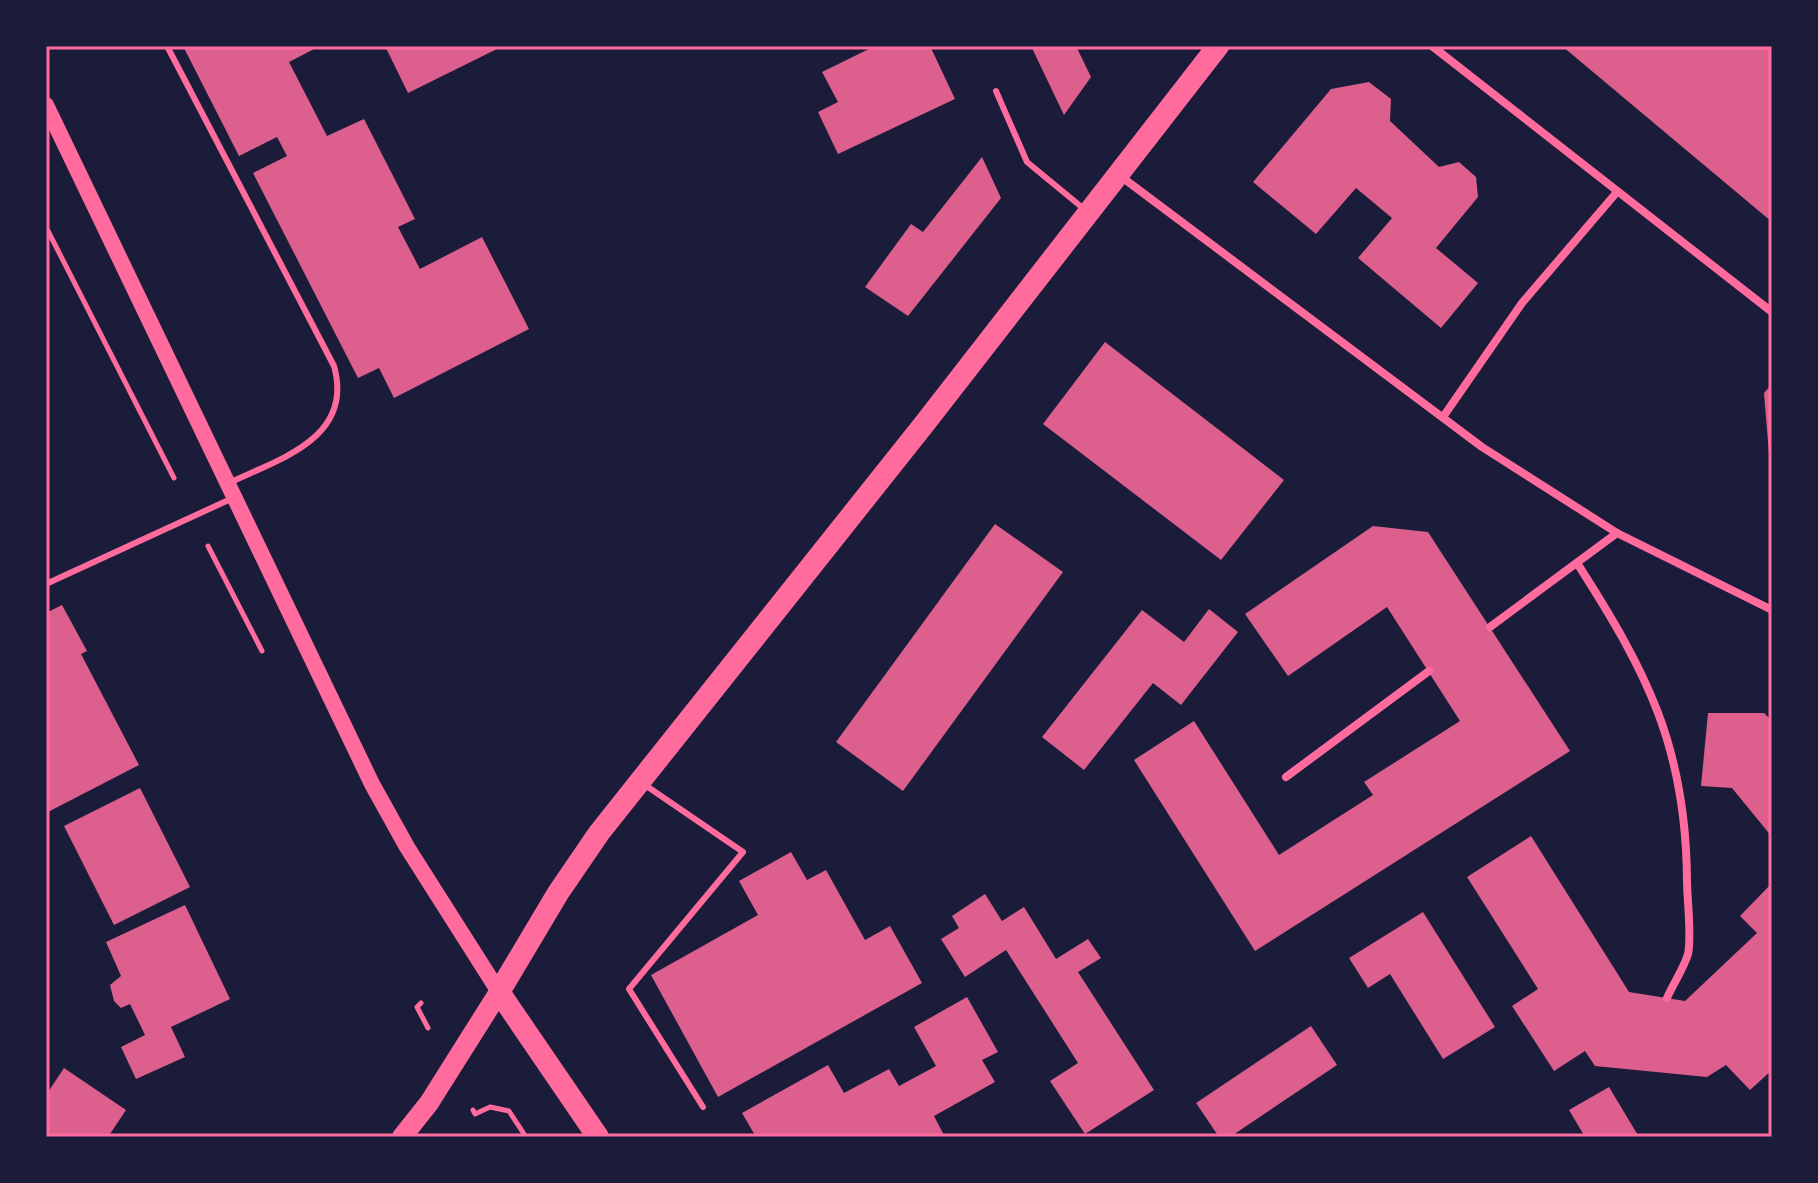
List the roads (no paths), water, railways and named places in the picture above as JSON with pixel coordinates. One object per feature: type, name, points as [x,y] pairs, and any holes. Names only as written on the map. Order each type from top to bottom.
[{"type":"highway","points":[[598,1137],[499,992],[558,893],[599,833],[1090,213],[1218,46]]},
{"type":"main road","points":[[46,105],[384,807],[499,992],[429,1103],[402,1137]]},
{"type":"street","points":[[1432,46],[1772,312]]},
{"type":"street","points":[[1119,175],[1482,447],[1617,533],[1772,610]]},
{"type":"street","points":[[1443,417],[1522,303],[1617,192]]},
{"type":"street","points":[[1490,627],[1617,533]]},
{"type":"street","points":[[1577,563],[1620,631],[1653,697],[1668,734],[1680,787],[1687,837],[1688,953],[1667,998]]},
{"type":"street","points":[[1286,777],[1429,671]]},
{"type":"lane","points":[[46,584],[230,491],[300,450],[315,437],[339,399],[334,366],[167,46]]},
{"type":"lane","points":[[996,91],[1027,162],[1090,213]]},
{"type":"lane","points":[[640,781],[743,852],[629,989],[703,1107]]}]
